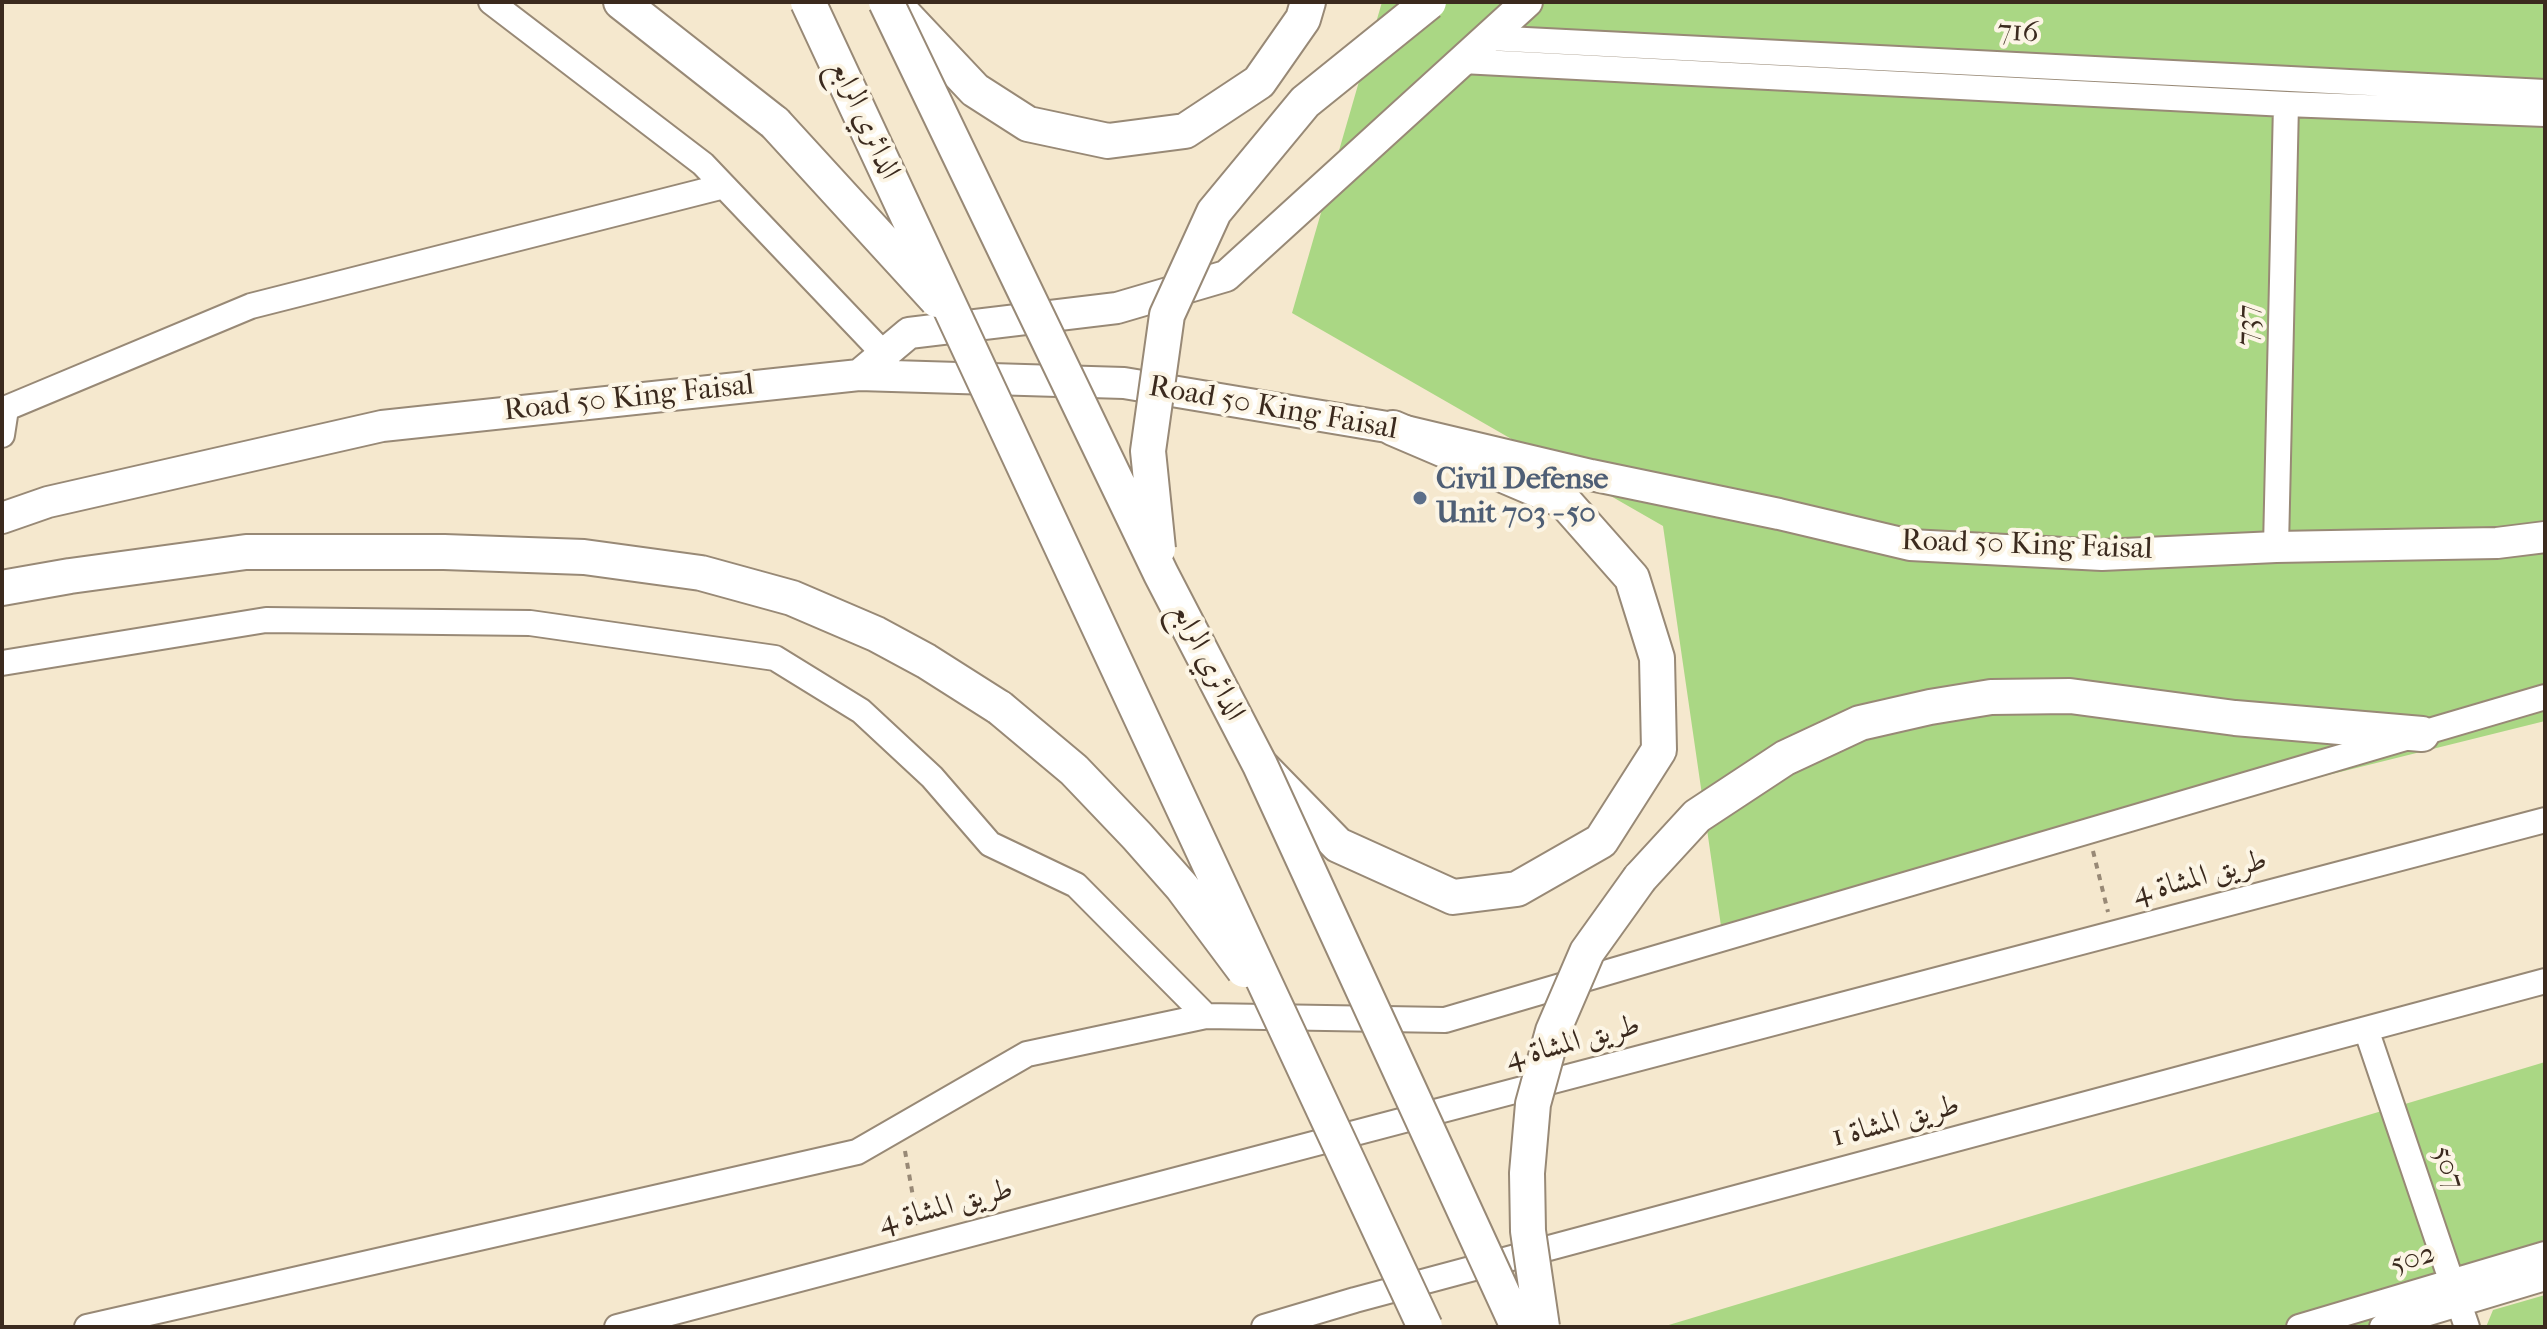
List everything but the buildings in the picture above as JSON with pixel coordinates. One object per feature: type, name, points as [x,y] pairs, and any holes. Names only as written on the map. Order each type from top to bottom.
[{"type":"highway","points":[[621,2],[775,123],[961,327]]},
{"type":"highway","name":"الدائري الرابع","points":[[808,2],[1425,1327]]},
{"type":"highway","points":[[889,2],[975,90],[1028,124],[1108,141],[1185,131],[1259,82],[1303,19],[1308,2]]},
{"type":"highway","name":"الدائري الرابع","points":[[889,2],[1161,574],[1260,765],[1518,1327]]},
{"type":"highway","points":[[1161,574],[1148,451],[1167,315],[1214,212],[1305,102],[1429,2]]},
{"type":"highway","points":[[1260,765],[1338,845],[1453,897],[1517,889],[1601,841],[1659,750],[1657,658],[1632,578],[1564,501],[1393,428]]},
{"type":"highway","points":[[2,588],[246,552],[444,552],[584,557],[701,573],[792,598],[876,634],[926,661],[1000,708],[1074,770],[1182,887],[1287,1028]]},
{"type":"highway","points":[[1542,1327],[1528,1231],[1527,1173],[1533,1104],[1553,1031],[1587,952],[1640,878],[1697,816],[1785,758],[1860,723],[1991,697],[2070,696],[2235,718],[2422,734]]},
{"type":"main road","points":[[859,375],[909,333],[1117,308],[1226,276],[1527,2]]},
{"type":"main road","name":"Road 50 King Faisal","points":[[2,518],[48,502],[382,426],[859,375],[1124,383],[1393,428],[1910,545],[2102,555],[2276,547],[2497,543],[2545,537]]},
{"type":"street","points":[[491,2],[703,164],[884,354]]},
{"type":"street","name":"716","points":[[1487,38],[2545,92]]},
{"type":"street","points":[[1462,61],[2286,104],[2545,114]]},
{"type":"street","name":"737","points":[[2276,547],[2286,104]]},
{"type":"street","points":[[2,435],[4,410],[251,306],[724,186]]},
{"type":"street","points":[[2,663],[266,620],[530,623],[775,658],[861,711],[932,777],[990,844],[1076,885],[1206,1016]]},
{"type":"street","points":[[87,1327],[857,1152],[1027,1054],[1206,1016],[1445,1020],[2545,697]]},
{"type":"street","name":"طريق المشاة 4","points":[[617,1327],[2545,820]]},
{"type":"street","name":"طريق المشاة 1","points":[[1264,1327],[2545,981]]},
{"type":"street","name":"507","points":[[2366,1029],[2467,1327]]},
{"type":"street","name":"502","points":[[2382,1327],[2545,1254]]},
{"type":"street","name":"502","points":[[2299,1327],[2456,1293],[2545,1278]]},
{"type":"path","points":[[2088,832],[2113,934]]},
{"type":"path","points":[[900,1127],[922,1247]]},
{"type":"green space","points":[[1382,2],[2545,2],[2545,721],[1721,926],[1663,526],[1292,313]]},
{"type":"green space","points":[[2545,1062],[2545,1240],[2413,1280],[2428,1327],[1662,1327]]},
{"type":"green space","points":[[2545,1295],[2545,1327],[2486,1327],[2493,1310]]},
{"type":"place","name":"Civil Defense Unit 703 - 50","points":[[1420,498]]}]
